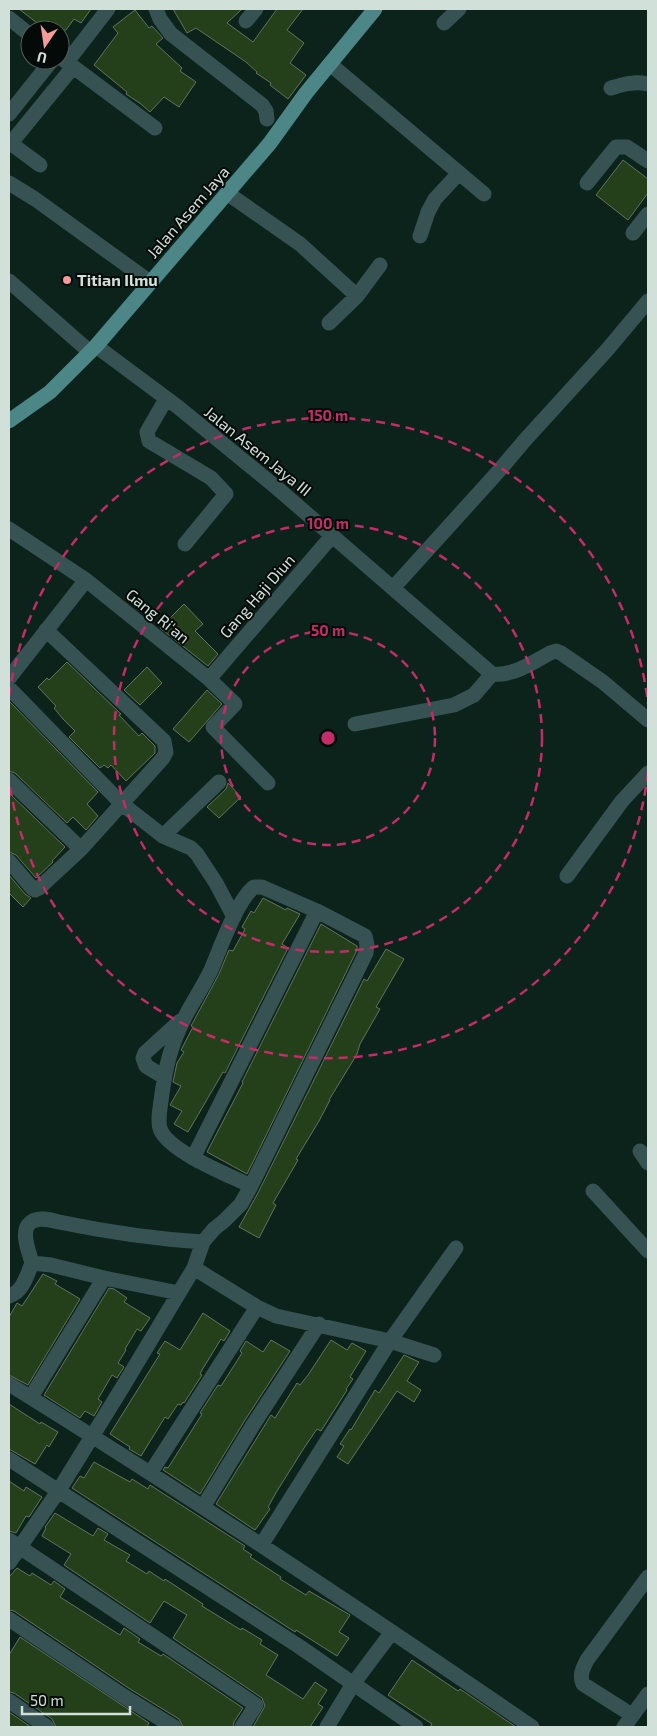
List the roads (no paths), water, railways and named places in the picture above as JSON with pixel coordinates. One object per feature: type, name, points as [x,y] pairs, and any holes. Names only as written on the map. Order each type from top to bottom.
[{"type":"main road","name":"Jalan Asem Jaya","points":[[9,421],[50,392],[93,349],[270,143],[284,121],[375,9]]},
{"type":"street","points":[[70,54],[108,9]]},
{"type":"street","points":[[156,9],[160,19],[171,34],[262,105],[266,111],[267,118]]},
{"type":"street","points":[[246,21],[256,9]]},
{"type":"street","points":[[444,23],[459,9]]},
{"type":"street","points":[[9,18],[20,26]]},
{"type":"street","points":[[330,64],[484,194]]},
{"type":"street","points":[[70,67],[155,128]]},
{"type":"street","points":[[9,114],[55,70]]},
{"type":"street","points":[[40,165],[10,142],[58,70]]},
{"type":"street","points":[[611,88],[640,82],[648,84]]},
{"type":"street","points":[[587,183],[616,147],[627,147],[648,161]]},
{"type":"street","points":[[420,236],[428,212],[435,199],[459,173]]},
{"type":"street","points":[[9,184],[35,199],[150,282]]},
{"type":"street","points":[[227,193],[300,244],[357,296]]},
{"type":"street","points":[[633,233],[648,214]]},
{"type":"street","points":[[329,323],[357,296],[380,265]]},
{"type":"street","name":"Jalan Asem Jaya III","points":[[10,285],[93,349],[166,399],[277,488],[492,674]]},
{"type":"street","points":[[393,588],[486,486],[648,301]]},
{"type":"street","points":[[166,399],[147,432],[149,441],[211,478],[226,494],[185,544]]},
{"type":"street","name":"Gang Ri'an","points":[[9,530],[86,580],[209,679],[236,704],[213,727],[268,783]]},
{"type":"street","name":"Gang Haji Diun","points":[[209,679],[332,536]]},
{"type":"street","points":[[9,678],[86,580]]},
{"type":"street","points":[[9,862],[32,888],[35,890],[39,888],[81,849],[166,752],[164,740],[46,630]]},
{"type":"street","points":[[355,724],[454,705],[474,695],[492,674],[513,672],[556,651],[603,682],[648,720]]},
{"type":"street","points":[[9,688],[122,804],[163,836],[191,848],[197,854],[234,917]]},
{"type":"street","points":[[567,876],[622,801],[648,773]]},
{"type":"street","points":[[9,780],[81,849]]},
{"type":"street","points":[[163,836],[219,782]]},
{"type":"street","points":[[9,1563],[14,1544],[58,1490],[92,1437],[194,1268],[203,1242],[240,1204],[251,1186],[366,953],[365,936],[267,888],[254,887],[248,892],[234,917],[208,977],[185,1016],[166,1063],[160,1116],[160,1129],[172,1143],[193,1158],[251,1186]]},
{"type":"street","points":[[193,1158],[317,911]]},
{"type":"street","points":[[164,1077],[146,1066],[143,1058],[185,1016]]},
{"type":"street","points":[[593,1191],[647,1248]]},
{"type":"street","points":[[10,1298],[23,1286],[32,1263],[25,1231],[27,1225],[35,1219],[51,1220],[92,1229],[157,1239],[203,1242]]},
{"type":"street","points":[[262,1544],[390,1341],[456,1248]]},
{"type":"street","points":[[32,1263],[51,1265],[179,1293]]},
{"type":"street","points":[[194,1268],[257,1307],[276,1316],[390,1341],[434,1355]]},
{"type":"street","points":[[31,1397],[104,1278]]},
{"type":"street","points":[[151,1472],[257,1307]]},
{"type":"street","points":[[203,1507],[253,1425],[319,1324]]},
{"type":"street","points":[[9,1384],[151,1472],[262,1544],[532,1727]]},
{"type":"street","points":[[9,1459],[297,1645],[416,1727]]},
{"type":"street","points":[[14,1544],[256,1705],[242,1727]]},
{"type":"street","points":[[648,1578],[587,1660],[581,1672],[583,1684],[628,1721],[648,1694]]},
{"type":"street","points":[[11,1626],[174,1727]]},
{"type":"street","points":[[327,1727],[353,1684],[392,1632]]},
{"type":"street","points":[[9,1702],[47,1727]]},
{"type":"place","name":"Titian Ilmu","points":[[67,280]]}]
